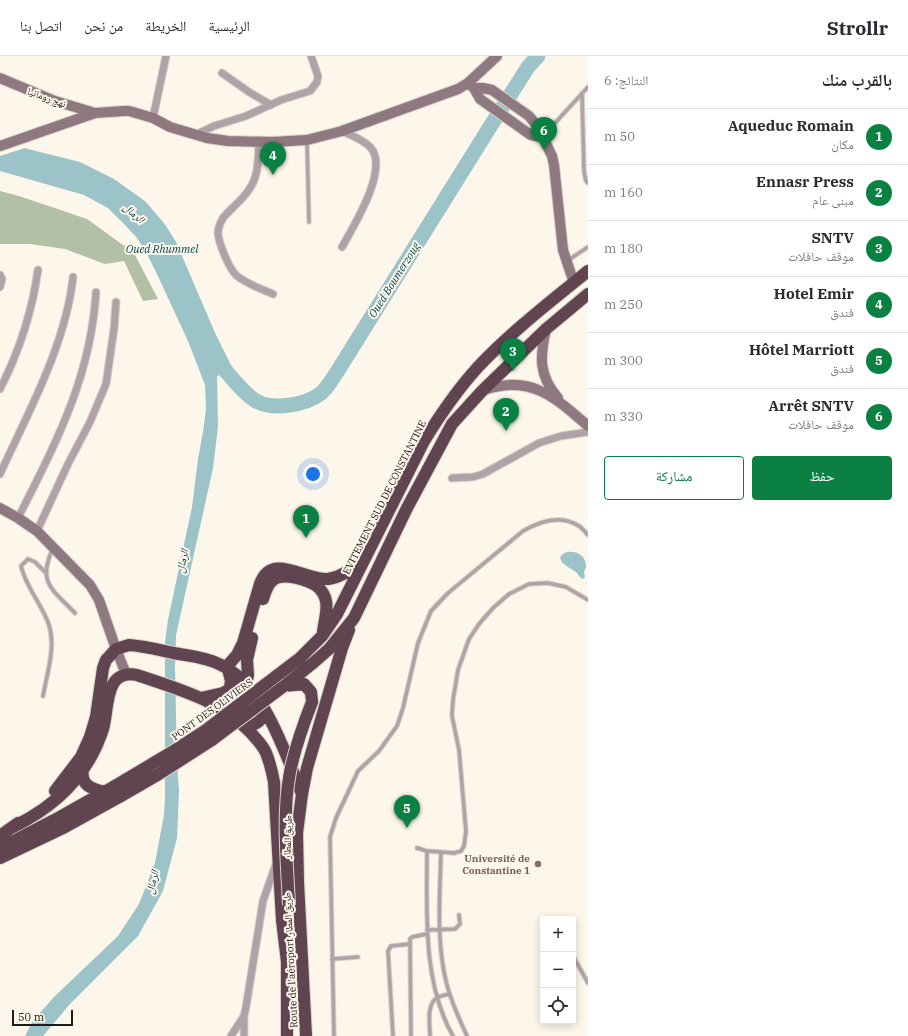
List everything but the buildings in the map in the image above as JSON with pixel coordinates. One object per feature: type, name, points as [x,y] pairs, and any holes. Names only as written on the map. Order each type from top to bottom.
[{"type":"highway","name":"EVITEMENT SUD DE CONSTANTINE","points":[[279,674],[300,658],[322,636],[337,614],[424,441],[441,414],[462,386],[477,368],[509,336],[588,271]]},
{"type":"highway","points":[[0,858],[65,827],[159,774],[212,740],[284,686],[329,649],[354,618],[407,508],[452,424],[482,391],[546,329],[588,294]]},
{"type":"highway","points":[[228,712],[230,677],[228,669],[230,662],[243,643],[260,584],[266,573],[272,570],[284,569],[317,578],[333,578],[346,573],[353,568],[368,552]]},
{"type":"highway","points":[[201,698],[216,695],[229,690],[248,679],[248,650],[268,584],[272,580],[278,577],[290,576],[315,585],[322,592],[327,606],[322,636]]},
{"type":"highway","name":"طريق المطار","points":[[298,882],[297,833],[302,794],[316,735],[342,648],[354,618]]},
{"type":"highway","points":[[0,836],[24,819],[51,795],[81,756],[90,737],[96,717],[104,663],[110,654],[122,646],[136,646],[206,659],[220,664],[245,682],[265,710],[284,748],[290,768],[302,794]]},
{"type":"highway","name":"PONT DES OLIVIERS","points":[[104,792],[206,730],[279,674]]},
{"type":"highway","points":[[12,827],[30,818],[62,796],[83,770],[98,742],[103,728],[109,697],[114,683],[120,678],[132,675],[201,698],[228,712],[245,726],[266,752],[274,782],[282,920],[287,962]]},
{"type":"highway","name":"Route de l'aéroport طريق المطار","points":[[284,686],[304,684],[311,692],[312,702],[298,738],[290,774],[286,826],[289,905],[287,1036]]},
{"type":"highway","points":[[245,726],[258,723],[262,719],[265,710]]},
{"type":"highway","points":[[83,770],[82,777],[85,784],[88,787],[104,792]]},
{"type":"highway","points":[[0,848],[104,792]]},
{"type":"highway","name":"Route de l'aéroport طريق المطار","points":[[298,882],[306,1036]]},
{"type":"street","points":[[153,118],[166,56]]},
{"type":"street","points":[[194,136],[210,128],[305,93],[314,87],[318,76],[311,56]]},
{"type":"street","points":[[471,85],[497,56]]},
{"type":"street","points":[[222,73],[271,105]]},
{"type":"street","name":"نهج رومانيا","points":[[0,78],[54,101],[95,112]]},
{"type":"street","points":[[471,85],[484,102],[531,135],[542,137]]},
{"type":"street","points":[[0,146],[95,112],[129,111],[153,118],[170,127],[194,136],[228,142],[307,140],[342,131],[458,88],[471,85],[492,90],[529,116],[538,127],[550,152],[554,164],[560,235],[566,262],[574,283]]},
{"type":"street","points":[[342,131],[366,144],[374,152],[376,164],[365,206],[342,247]]},
{"type":"street","points":[[259,142],[256,174],[253,184],[247,193],[222,218],[218,233],[230,267],[237,276],[253,286],[274,294]]},
{"type":"street","points":[[0,390],[13,364],[29,318],[38,270]]},
{"type":"street","points":[[0,275],[2,279],[0,287]]},
{"type":"street","points":[[0,474],[54,354],[71,295],[73,277]]},
{"type":"street","points":[[18,518],[68,416],[80,381],[94,322],[96,292]]},
{"type":"street","points":[[37,531],[68,464],[92,418],[106,384],[113,337],[116,302]]},
{"type":"street","points":[[546,329],[542,348],[542,368],[549,388],[569,410]]},
{"type":"street","points":[[482,391],[497,386],[510,384],[524,385],[538,389],[569,410],[588,426]]},
{"type":"street","points":[[452,478],[463,479],[483,474],[539,443],[561,436],[588,432]]},
{"type":"street","points":[[0,508],[37,531],[90,585],[99,600],[116,649],[132,675]]},
{"type":"street","points":[[0,828],[12,827]]},
{"type":"street","points":[[244,1036],[244,1016],[264,902],[279,856]]},
{"type":"street","points":[[231,1036],[244,1016]]},
{"type":"lane","points":[[542,137],[588,87]]},
{"type":"lane","points":[[582,94],[584,172],[588,183]]},
{"type":"lane","points":[[307,140],[309,222]]},
{"type":"lane","points":[[566,262],[588,247]]},
{"type":"lane","points":[[334,1036],[330,837],[336,818],[358,771],[379,751],[397,726],[403,708],[418,643],[432,611],[448,593],[523,531],[535,523],[547,520],[562,520],[579,526],[588,535]]},
{"type":"lane","points":[[53,547],[47,560],[46,573],[50,586],[75,613]]},
{"type":"lane","points":[[43,696],[52,646],[49,626],[24,578],[21,566],[28,559],[36,562],[46,573]]},
{"type":"lane","points":[[417,848],[427,851],[454,853],[461,851],[464,846],[466,831],[459,750],[452,716],[453,700],[458,670],[469,639],[479,624],[493,608],[509,594],[528,584],[548,583],[566,587],[588,600]]},
{"type":"lane","points":[[427,851],[427,932],[437,998],[453,1036]]},
{"type":"lane","points":[[441,852],[440,930],[442,960],[449,994],[466,1036]]},
{"type":"lane","points":[[411,1036],[410,944],[412,937],[427,932],[457,928],[460,924],[459,915]]},
{"type":"lane","points":[[393,1036],[388,951],[391,946],[410,944]]},
{"type":"lane","points":[[332,959],[358,957]]},
{"type":"lane","points":[[576,961],[588,983]]},
{"type":"lane","points":[[430,1036],[430,1008],[432,1003],[437,998],[449,994]]},
{"type":"green space","points":[[0,191],[87,219],[134,253],[158,299],[143,301],[124,261],[105,264],[65,249],[30,244],[0,244]]},
{"type":"water","name":"Oued Rhummel","points":[[0,142],[80,162],[114,179],[145,201],[164,223],[176,242],[216,335],[236,375],[228,380],[223,374],[217,376],[218,427],[213,468],[176,635],[175,667],[179,790],[177,838],[163,891],[138,936],[70,1004],[43,1036],[25,1036],[32,1022],[54,997],[118,936],[139,904],[155,863],[164,815],[165,798],[165,641],[168,620],[192,507],[206,409],[205,385],[188,341],[156,272],[137,238],[108,208],[84,195],[0,171]]},
{"type":"water","points":[[567,552],[574,552],[583,557],[586,567],[584,572],[585,577],[583,579],[576,572],[566,566],[561,560],[560,558],[562,555]]},
{"type":"pier","points":[[3,141],[28,147],[0,156],[0,142]]},
{"type":"waterway","name":"Oued Boumerzoug","points":[[219,363],[248,395],[258,402],[265,404],[273,406],[290,405],[314,398],[323,392],[528,67],[538,56]]},
{"type":"place","name":"Arrêt SNTV","points":[[544,150]]},
{"type":"place","name":"Hotel Emir","points":[[273,175]]},
{"type":"place","name":"SNTV","points":[[513,371]]},
{"type":"place","name":"Ennasr Press","points":[[506,431]]},
{"type":"place","name":"Aqueduc Romain","points":[[306,538]]},
{"type":"place","name":"Hôtel Marriott","points":[[407,828]]},
{"type":"place","name":"Université de Constantine 1","points":[[538,864]]},
{"type":"water label","name":"الرمال","points":[[134,213]]},
{"type":"water label","name":"الرمال","points":[[182,561]]},
{"type":"water label","name":"الرمال","points":[[152,882]]}]
